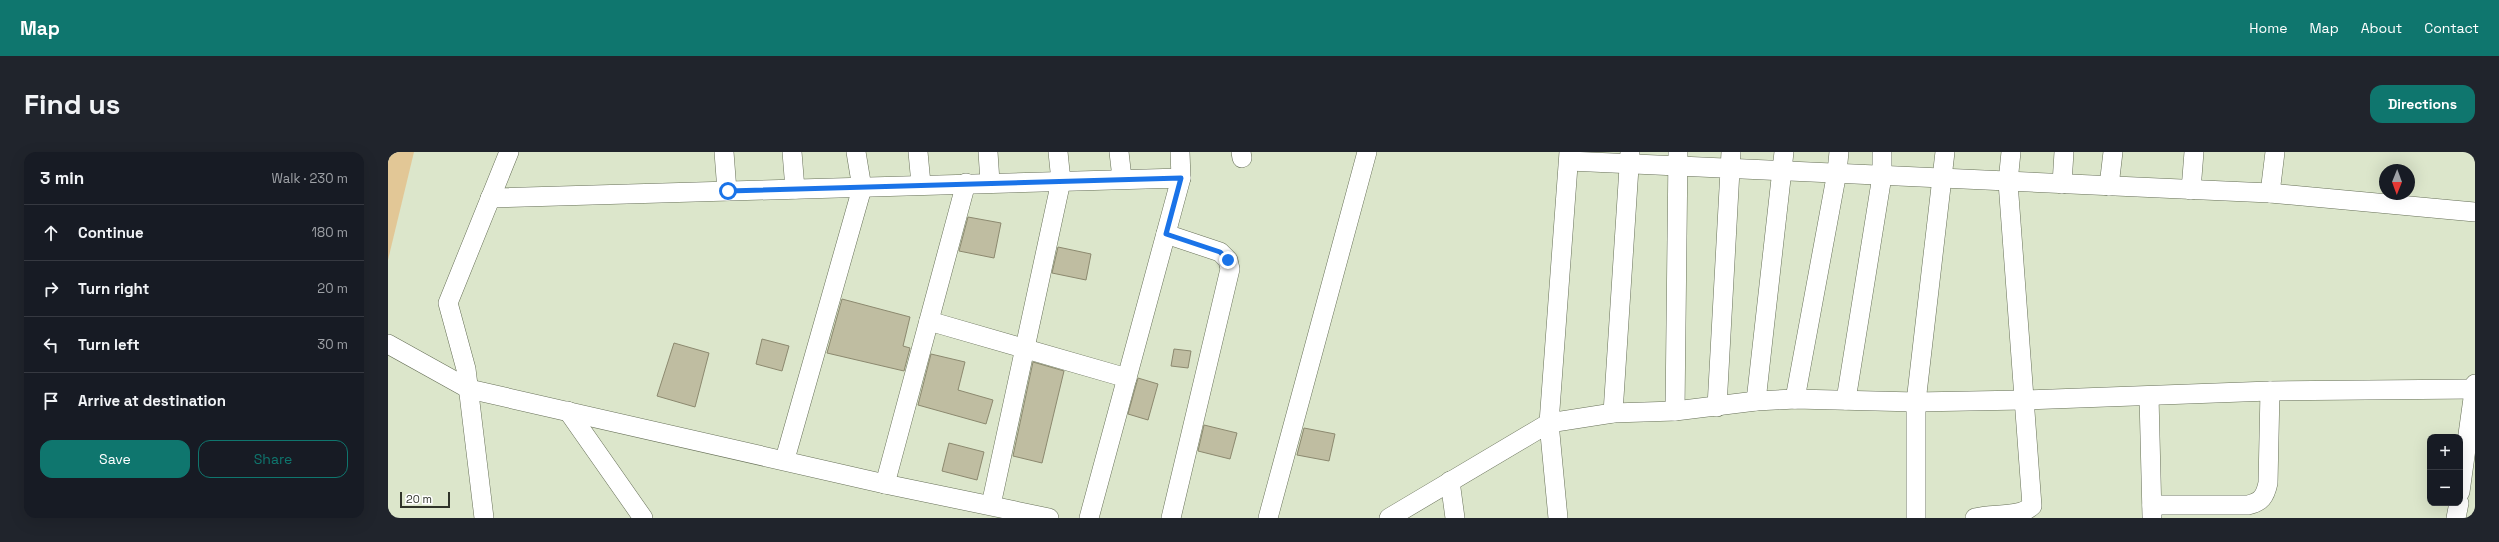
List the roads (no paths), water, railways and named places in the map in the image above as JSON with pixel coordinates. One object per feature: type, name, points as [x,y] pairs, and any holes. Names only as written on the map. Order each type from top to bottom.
[{"type":"street","points":[[484,518],[466,369],[448,303],[509,152]]},
{"type":"street","points":[[724,152],[728,191]]},
{"type":"street","points":[[792,152],[795,189]]},
{"type":"street","points":[[785,459],[862,188],[856,152]]},
{"type":"street","points":[[918,152],[921,184]]},
{"type":"street","points":[[988,152],[990,182]]},
{"type":"street","points":[[991,505],[1061,181],[1058,152]]},
{"type":"street","points":[[1119,152],[1122,178]]},
{"type":"street","points":[[1089,518],[1181,178],[1180,152]]},
{"type":"street","points":[[1268,518],[1367,152]]},
{"type":"street","points":[[1756,401],[1784,152]]},
{"type":"street","points":[[1795,399],[1837,172],[1839,152]]},
{"type":"street","points":[[1846,400],[1882,176],[1882,152]]},
{"type":"street","points":[[1916,518],[1916,402],[1945,152]]},
{"type":"street","points":[[1975,518],[1997,514],[2018,515],[2028,511],[2032,506],[2008,182],[2011,152]]},
{"type":"street","points":[[2062,184],[2064,152]]},
{"type":"street","points":[[2109,186],[2113,152]]},
{"type":"street","points":[[2191,190],[2194,152]]},
{"type":"street","points":[[2270,193],[2275,152]]},
{"type":"street","points":[[1558,518],[1549,424],[1569,156],[1730,160],[1783,171],[1837,172],[1942,179],[2270,193],[2475,212]]},
{"type":"street","points":[[1613,413],[1630,158]]},
{"type":"street","points":[[1675,411],[1678,159]]},
{"type":"street","points":[[1717,407],[1730,160]]},
{"type":"street","points":[[490,198],[862,188],[921,184],[1122,178],[1181,178]]},
{"type":"street","points":[[885,484],[966,183]]},
{"type":"street","points":[[1166,234],[1220,252],[1228,260],[1230,270],[1171,518]]},
{"type":"street","points":[[929,321],[1127,378]]},
{"type":"street","points":[[388,344],[469,389],[785,459],[885,484],[1048,518]]},
{"type":"street","points":[[1389,518],[1549,424],[1613,413],[1675,411],[1756,401],[1795,399],[1916,402],[2023,400],[2270,391],[2475,387],[2463,471]]},
{"type":"street","points":[[2149,396],[2152,511],[2248,505],[2259,502],[2266,494],[2268,483],[2270,391]]},
{"type":"street","points":[[568,411],[643,518]]},
{"type":"street","points":[[1450,481],[1455,518]]},
{"type":"street","points":[[2456,518],[2458,506]]}]
